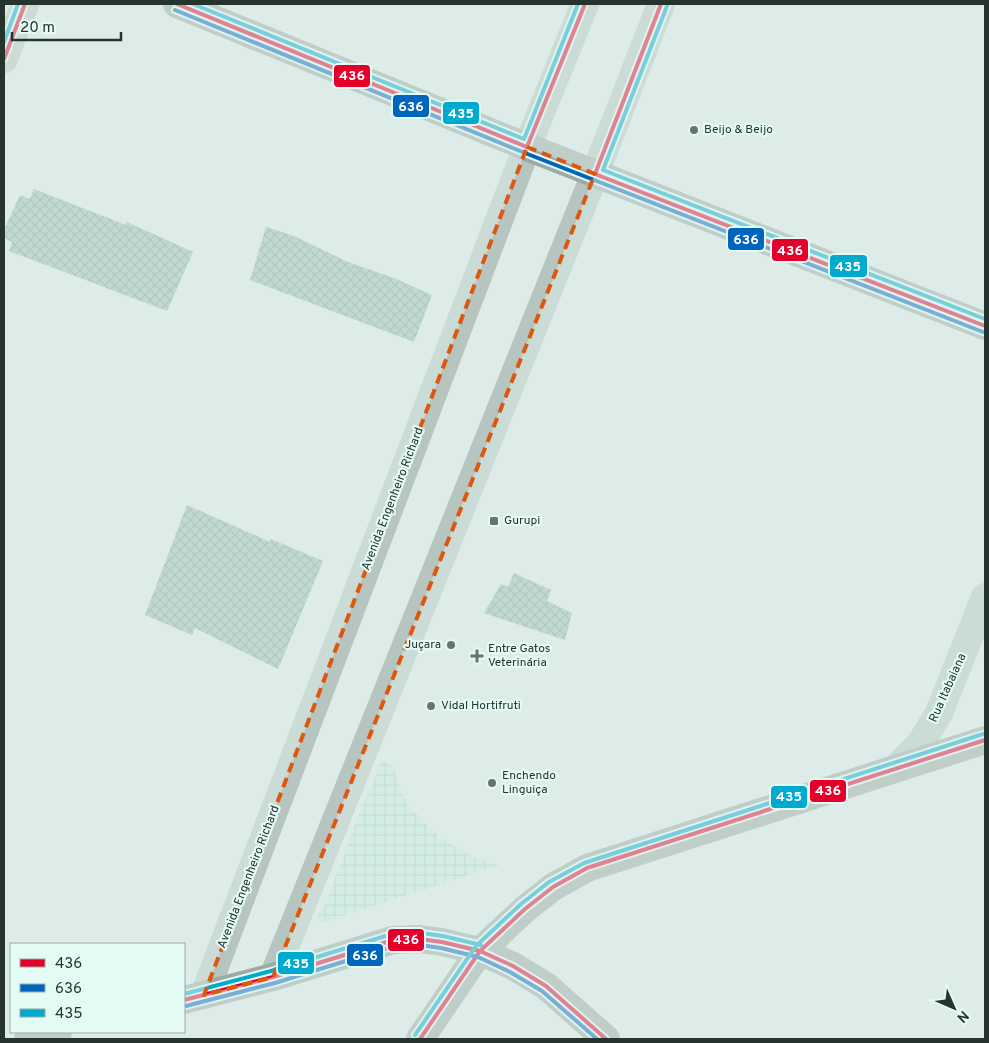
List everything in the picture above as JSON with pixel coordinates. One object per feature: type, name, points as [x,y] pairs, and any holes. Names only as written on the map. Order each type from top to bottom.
[{"type":"main road","points":[[177,4],[527,147],[985,326]]},
{"type":"main road","points":[[420,1039],[480,952],[525,909],[553,887],[587,868],[985,740]]},
{"type":"main road","points":[[194,998],[274,977],[393,940],[420,939],[442,942],[480,952],[513,966],[546,986],[606,1039]]},
{"type":"main road","points":[[28,1039],[54,1033]]},
{"type":"street","points":[[4,59],[25,4]]},
{"type":"street","name":"Avenida Engenheiro Richard","points":[[194,998],[527,147],[585,4]]},
{"type":"street","points":[[274,977],[595,174],[661,4]]},
{"type":"street","name":"Rua Itabaiana","points":[[895,769],[920,744],[939,712],[985,597]]},
{"type":"highlighted area","points":[[527,147],[595,174],[273,977],[204,995]]},
{"type":"shaded area","points":[[382,760],[393,766],[407,803],[440,838],[475,858],[499,865],[318,924],[318,915],[325,905],[354,827]]},
{"type":"building","points":[[34,189],[126,225],[127,222],[193,252],[167,311],[9,251],[12,242],[4,238],[4,230],[20,195],[30,199]]},
{"type":"building","points":[[266,227],[294,236],[348,262],[394,278],[432,295],[414,342],[250,280]]},
{"type":"building","points":[[187,505],[270,542],[271,539],[323,561],[278,669],[195,628],[192,635],[145,615]]},
{"type":"building","points":[[514,573],[551,590],[547,601],[572,613],[565,640],[484,613],[501,584],[508,587]]},
{"type":"transit line","name":"435","points":[[4,42],[18,4]]},
{"type":"transit line","name":"436","points":[[4,59],[25,4]]},
{"type":"transit line","name":"436","points":[[177,4],[527,147]]},
{"type":"transit line","name":"435","points":[[193,4],[524,139],[578,4]]},
{"type":"transit line","name":"436","points":[[527,147],[585,4]]},
{"type":"transit line","name":"436","points":[[595,174],[661,4]]},
{"type":"transit line","name":"435","points":[[667,6],[603,170],[985,319]]},
{"type":"transit line","name":"636","points":[[175,10],[525,153],[983,332]]},
{"type":"transit line","name":"436","points":[[595,174],[985,326]]},
{"type":"transit line","name":"435","points":[[415,1035],[476,946],[521,904],[549,882],[584,863],[983,734]]},
{"type":"transit line","name":"436","points":[[420,1039],[480,951],[525,909],[553,887],[587,868],[985,740]]},
{"type":"transit line","name":"435","points":[[185,994],[271,971],[392,934],[421,933],[481,945]]},
{"type":"transit line","name":"436","points":[[185,1000],[273,977],[393,940],[420,939],[480,951],[513,966],[546,986],[606,1039]]},
{"type":"transit line","name":"636","points":[[186,1006],[275,983],[394,946],[420,945],[478,957],[510,972],[542,991],[597,1039]]},
{"type":"place","name":"Beijo & Beijo","points":[[694,130]]},
{"type":"place","name":"Gurupi","points":[[494,521]]},
{"type":"place","name":"Juçara","points":[[451,645]]},
{"type":"place","name":"Entre Gatos Veterinária","points":[[477,656]]},
{"type":"place","name":"Vidal Hortifruti","points":[[431,706]]},
{"type":"place","name":"Enchendo Linguiça","points":[[492,783]]}]
